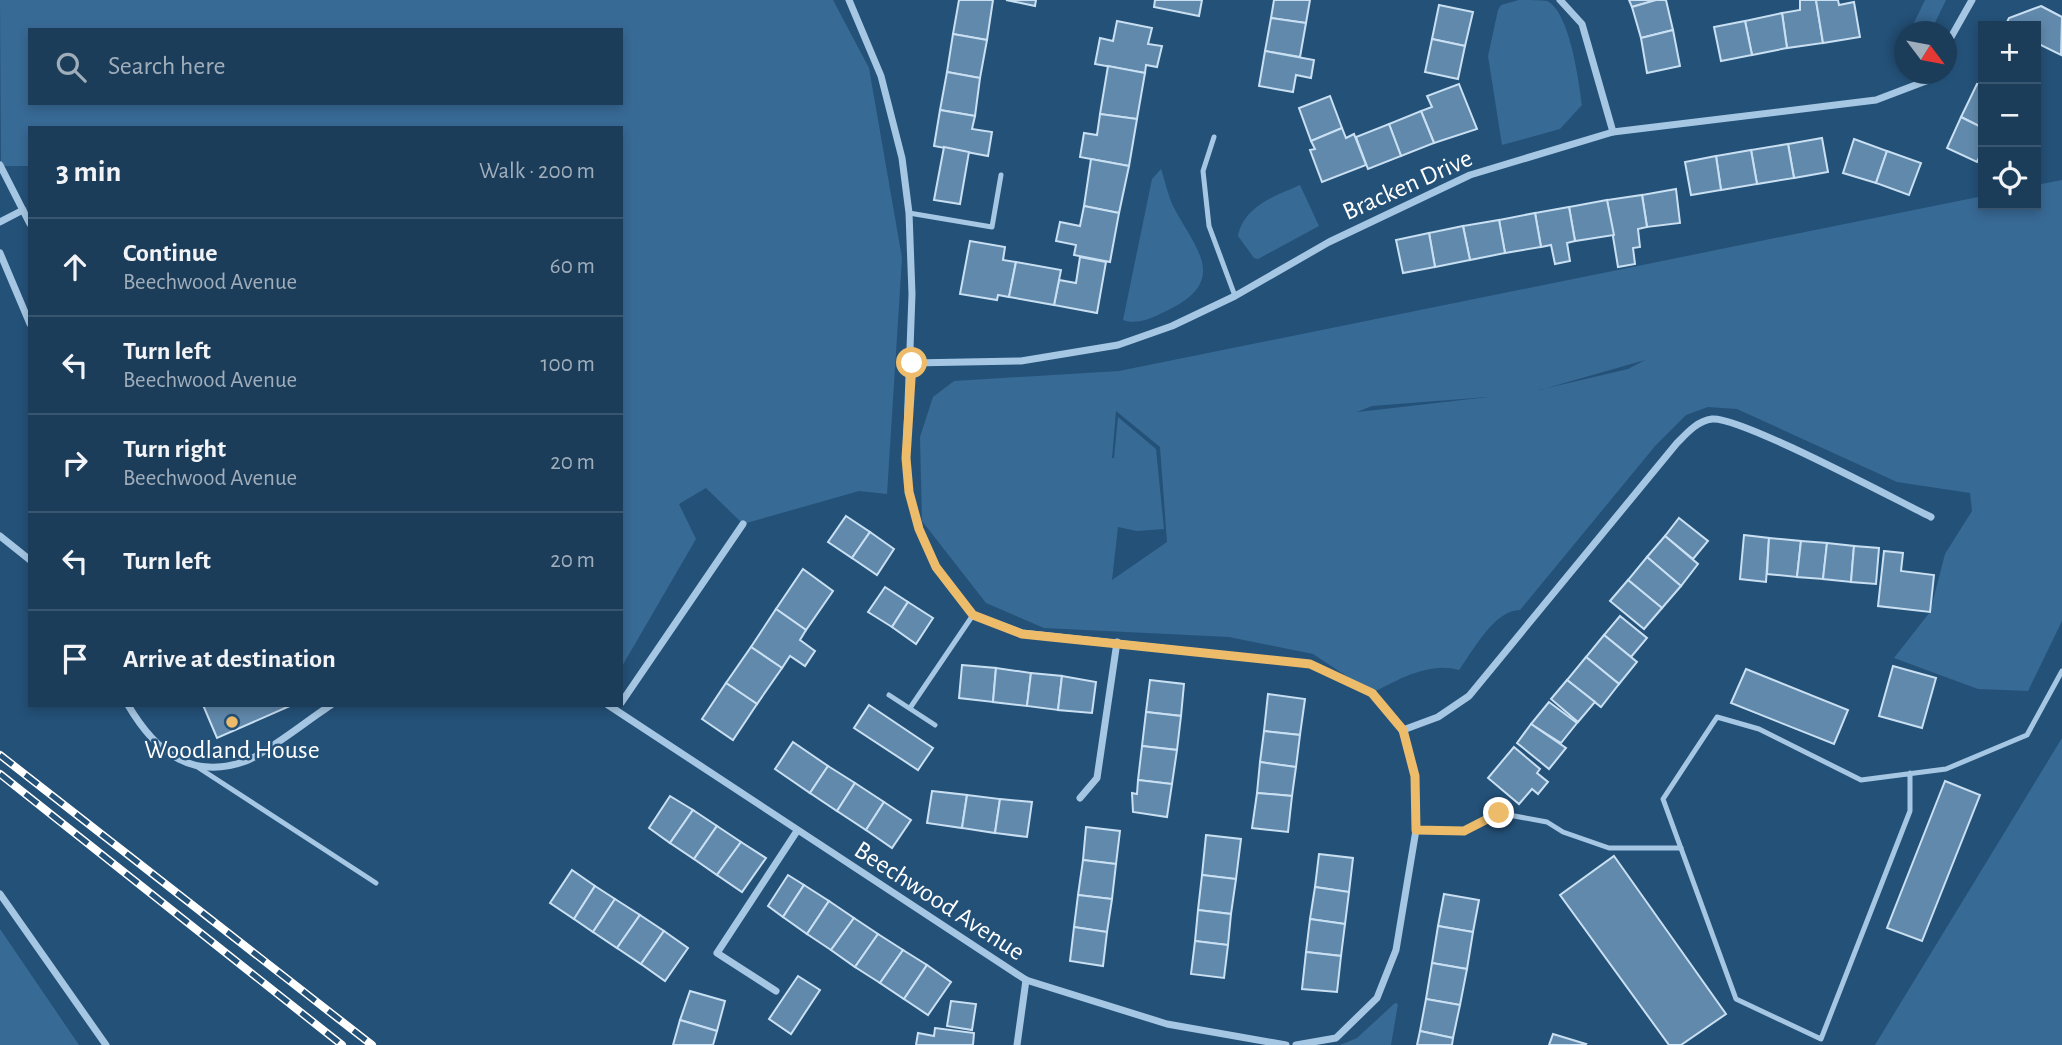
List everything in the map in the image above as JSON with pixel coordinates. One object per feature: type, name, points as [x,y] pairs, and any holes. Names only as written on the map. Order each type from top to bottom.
[{"type":"street","points":[[849,0],[881,76],[902,158],[909,213],[912,363],[906,458],[909,492],[919,529],[936,567],[973,615],[1022,634],[1310,664],[1372,693],[1403,730],[1415,776],[1416,830],[1396,950],[1377,998],[1336,1038],[1296,1045]]},
{"type":"street","points":[[1560,0],[1582,24],[1613,132]]},
{"type":"street","points":[[1957,28],[1972,0]]},
{"type":"street","name":"Bracken Drive","points":[[912,363],[1021,361],[1118,345],[1172,326],[1235,296],[1329,242],[1471,175],[1613,132],[1876,100],[1918,84]]},
{"type":"street","points":[[0,165],[28,220]]},
{"type":"street","points":[[0,222],[23,210]]},
{"type":"street","points":[[0,253],[28,319]]},
{"type":"street","points":[[1403,730],[1438,717],[1469,696],[1692,427],[1712,419],[1748,428],[1931,517]]},
{"type":"street","points":[[623,700],[743,524]]},
{"type":"street","points":[[0,537],[28,558]]},
{"type":"street","points":[[1080,798],[1097,778],[1117,642]]},
{"type":"street","points":[[130,707],[169,756],[199,768],[246,761],[328,707]]},
{"type":"street","name":"Beechwood Avenue","points":[[620,707],[797,831],[1026,980],[1167,1024],[1286,1045]]},
{"type":"street","points":[[776,991],[717,953],[797,831]]},
{"type":"street","points":[[0,894],[106,1045]]},
{"type":"street","points":[[1017,1045],[1026,980]]},
{"type":"lane","points":[[1214,137],[1203,171],[1209,226],[1235,296]]},
{"type":"lane","points":[[909,213],[992,228],[1001,175]]},
{"type":"lane","points":[[910,708],[973,615]]},
{"type":"lane","points":[[1910,773],[1910,811],[1821,1040],[1737,999],[1663,799],[1717,717],[1759,729],[1861,780],[1910,773],[1945,769],[2027,735],[2062,671]]},
{"type":"lane","points":[[889,695],[935,725]]},
{"type":"lane","points":[[199,768],[376,883]]},
{"type":"lane","points":[[1416,830],[1464,831],[1499,813],[1547,822],[1563,832],[1609,848],[1681,848]]},
{"type":"shaded area","points":[[0,0],[833,0],[869,68],[902,258],[887,494],[859,491],[743,524],[706,488],[679,504],[696,539],[623,665],[623,126],[28,126],[28,166],[1,166]]},
{"type":"shaded area","points":[[1519,0],[1547,1],[1562,19],[1572,48],[1582,105],[1560,129],[1502,145],[1488,56],[1498,10],[1501,5]]},
{"type":"shaded area","points":[[1925,0],[1946,0],[1936,21],[1915,21]]},
{"type":"shaded area","points":[[1161,169],[1173,206],[1197,249],[1203,274],[1199,286],[1188,298],[1153,317],[1129,322],[1123,320],[1152,179]]},
{"type":"shaded area","points":[[2062,180],[2062,621],[2028,691],[1978,689],[1894,658],[1930,612],[1945,554],[1972,511],[1970,493],[1897,482],[1737,409],[1708,407],[1686,415],[1656,445],[1520,610],[1510,612],[1493,624],[1459,670],[1425,670],[1372,693],[1313,654],[1229,637],[1044,628],[986,603],[922,521],[920,437],[933,397],[954,381],[1119,371],[1978,197],[1978,210],[2041,210],[2041,184]],"holes":[[[1645,360],[1628,369],[1545,389]],[[1488,397],[1357,412],[1372,406]],[[1116,411],[1160,447],[1167,542],[1112,580],[1118,527],[1137,531],[1164,529],[1156,449],[1118,417],[1112,458]]]},
{"type":"shaded area","points":[[1300,185],[1319,226],[1258,259],[1254,258],[1238,236],[1241,226],[1262,203]]},
{"type":"shaded area","points":[[2062,738],[2062,1045],[1875,1045]]},
{"type":"shaded area","points":[[0,929],[79,1045],[0,1045]]},
{"type":"shaded area","points":[[1395,1003],[1398,1004],[1391,1045],[1340,1045],[1357,1038]]},
{"type":"building","points":[[959,0],[993,0],[987,40],[953,34]]},
{"type":"building","points":[[1006,0],[1036,0],[1035,6]]},
{"type":"building","points":[[1155,0],[1202,0],[1199,16],[1154,7]]},
{"type":"building","points":[[1274,0],[1310,0],[1306,23],[1271,18]]},
{"type":"building","points":[[1629,0],[1656,0],[1632,7]]},
{"type":"building","points":[[1666,0],[1673,30],[1641,38],[1632,7]]},
{"type":"building","points":[[1800,0],[1816,0],[1823,43],[1787,48],[1782,13],[1800,10]]},
{"type":"building","points":[[1816,0],[1838,0],[1839,5],[1854,2],[1860,37],[1823,43]]},
{"type":"building","points":[[1439,5],[1473,12],[1465,46],[1432,39]]},
{"type":"building","points":[[2041,6],[2062,17],[2061,55],[2041,45],[2041,21],[2008,21],[2009,18]]},
{"type":"building","points":[[1782,13],[1787,48],[1752,55],[1745,21]]},
{"type":"building","points":[[1271,18],[1306,23],[1300,57],[1265,51]]},
{"type":"building","points":[[1117,21],[1152,28],[1148,44],[1162,46],[1157,67],[1146,65],[1145,73],[1095,64],[1100,38],[1113,41]]},
{"type":"building","points":[[1745,21],[1752,55],[1721,61],[1714,27]]},
{"type":"building","points":[[1673,30],[1680,66],[1647,73],[1641,38]]},
{"type":"building","points":[[953,34],[987,40],[980,78],[947,72]]},
{"type":"building","points":[[1432,39],[1465,46],[1458,79],[1425,72]]},
{"type":"building","points":[[1265,51],[1314,60],[1311,78],[1296,75],[1293,92],[1259,86]]},
{"type":"building","points":[[1108,66],[1145,73],[1137,119],[1100,114]]},
{"type":"building","points":[[947,72],[980,78],[975,116],[940,110]]},
{"type":"building","points":[[1459,84],[1477,129],[1434,143],[1421,111],[1432,107],[1427,96]]},
{"type":"building","points":[[1977,84],[1978,84],[1978,126],[1961,117]]},
{"type":"building","points":[[1330,96],[1342,128],[1311,141],[1299,108]]},
{"type":"building","points":[[940,110],[975,116],[972,129],[992,132],[988,156],[934,146]]},
{"type":"building","points":[[1421,111],[1434,143],[1401,156],[1389,124]]},
{"type":"building","points":[[1100,114],[1137,119],[1129,166],[1080,157],[1084,133],[1097,135]]},
{"type":"building","points":[[1961,117],[1978,126],[1977,162],[1947,148]]},
{"type":"building","points":[[1389,124],[1401,156],[1368,169],[1356,137]]},
{"type":"building","points":[[1342,128],[1346,138],[1354,134],[1366,165],[1322,182],[1310,150],[1315,149],[1311,141]]},
{"type":"building","points":[[1822,138],[1828,172],[1794,178],[1788,144]]},
{"type":"building","points":[[1854,139],[1887,151],[1876,183],[1843,173]]},
{"type":"building","points":[[1788,144],[1794,178],[1757,184],[1751,150]]},
{"type":"building","points":[[944,147],[969,152],[960,204],[934,200]]},
{"type":"building","points":[[1751,150],[1757,184],[1721,190],[1716,156]]},
{"type":"building","points":[[1887,151],[1921,163],[1909,195],[1876,183]]},
{"type":"building","points":[[1716,156],[1721,190],[1691,195],[1685,162]]},
{"type":"building","points":[[1091,159],[1129,166],[1119,213],[1084,206]]},
{"type":"building","points":[[1676,189],[1680,223],[1647,227],[1642,195]]},
{"type":"building","points":[[1642,195],[1647,227],[1638,229],[1640,247],[1633,248],[1635,264],[1618,267],[1607,200]]},
{"type":"building","points":[[1607,200],[1614,235],[1575,241],[1569,207]]},
{"type":"building","points":[[1084,206],[1119,213],[1110,262],[1074,255],[1076,245],[1056,241],[1060,222],[1080,226]]},
{"type":"building","points":[[1569,207],[1575,241],[1567,243],[1570,261],[1555,264],[1551,245],[1541,247],[1535,213]]},
{"type":"building","points":[[1535,213],[1541,247],[1505,253],[1499,220]]},
{"type":"building","points":[[1499,220],[1505,253],[1470,260],[1463,226]]},
{"type":"building","points":[[1463,226],[1470,260],[1435,267],[1429,233]]},
{"type":"building","points":[[1429,233],[1435,267],[1403,273],[1396,240]]},
{"type":"building","points":[[970,241],[1005,247],[1003,260],[1016,262],[1009,297],[998,295],[997,300],[960,294]]},
{"type":"building","points":[[1080,257],[1106,262],[1097,313],[1054,305],[1059,280],[1076,283]]},
{"type":"building","points":[[1016,262],[1061,270],[1054,305],[1009,297]]},
{"type":"building","points":[[846,516],[870,532],[852,558],[828,542]]},
{"type":"building","points":[[1679,518],[1708,541],[1693,559],[1665,536]]},
{"type":"building","points":[[870,532],[894,549],[877,575],[852,558]]},
{"type":"building","points":[[1744,535],[1769,538],[1766,582],[1740,579]]},
{"type":"building","points":[[1665,536],[1698,564],[1681,586],[1647,557]]},
{"type":"building","points":[[1769,538],[1801,541],[1797,577],[1767,574]]},
{"type":"building","points":[[1801,541],[1827,543],[1823,579],[1797,577]]},
{"type":"building","points":[[1827,543],[1854,546],[1851,582],[1823,579]]},
{"type":"building","points":[[1854,546],[1879,548],[1876,584],[1851,582]]},
{"type":"building","points":[[1884,551],[1903,553],[1901,571],[1934,575],[1930,612],[1878,606]]},
{"type":"building","points":[[1647,557],[1681,586],[1662,608],[1628,580]]},
{"type":"building","points":[[803,569],[833,591],[806,630],[776,609]]},
{"type":"building","points":[[1628,580],[1662,608],[1644,629],[1610,601]]},
{"type":"building","points":[[885,587],[908,602],[892,627],[868,612]]},
{"type":"building","points":[[908,602],[933,618],[916,644],[892,627]]},
{"type":"building","points":[[776,609],[806,630],[800,640],[815,651],[805,666],[790,656],[782,668],[751,647]]},
{"type":"building","points":[[1620,616],[1647,638],[1631,657],[1604,635]]},
{"type":"building","points":[[1604,635],[1637,662],[1619,684],[1586,657]]},
{"type":"building","points":[[751,647],[782,668],[757,704],[726,683]]},
{"type":"building","points":[[1586,657],[1619,684],[1601,707],[1567,680]]},
{"type":"building","points":[[962,665],[996,668],[993,702],[959,698]]},
{"type":"building","points":[[1893,666],[1936,678],[1922,728],[1879,716]]},
{"type":"building","points":[[996,668],[1031,673],[1027,706],[993,702]]},
{"type":"building","points":[[1746,669],[1848,710],[1834,744],[1731,703]]},
{"type":"building","points":[[1031,673],[1062,676],[1058,710],[1027,706]]},
{"type":"building","points":[[1062,676],[1096,682],[1092,713],[1058,710]]},
{"type":"building","points":[[1150,680],[1184,684],[1181,716],[1146,712]]},
{"type":"building","points":[[1567,680],[1595,702],[1578,722],[1551,699]]},
{"type":"building","points":[[726,683],[757,704],[733,740],[702,719]]},
{"type":"building","points":[[1268,694],[1305,699],[1300,735],[1264,731]]},
{"type":"building","points":[[1549,702],[1577,723],[1561,743],[1531,724]]},
{"type":"building","points":[[869,705],[933,748],[918,770],[854,728]]},
{"type":"building","name":"Woodland House","points":[[204,707],[287,707],[217,738]]},
{"type":"building","points":[[1146,712],[1181,716],[1177,750],[1142,746]]},
{"type":"building","points":[[1531,724],[1566,748],[1549,769],[1517,743]]},
{"type":"building","points":[[1264,731],[1300,735],[1296,767],[1260,762]]},
{"type":"building","points":[[793,742],[828,766],[810,793],[775,769]]},
{"type":"building","points":[[1142,746],[1177,750],[1172,784],[1138,780]]},
{"type":"building","points":[[1514,747],[1540,769],[1537,773],[1548,782],[1538,794],[1532,789],[1519,804],[1488,778]]},
{"type":"building","points":[[1260,762],[1296,767],[1292,796],[1257,793]]},
{"type":"building","points":[[828,766],[855,783],[837,811],[810,793]]},
{"type":"building","points":[[1138,780],[1172,784],[1167,817],[1133,812],[1132,793],[1137,794]]},
{"type":"building","points":[[1945,781],[1980,795],[1922,941],[1887,928]]},
{"type":"building","points":[[855,783],[884,802],[866,830],[837,811]]},
{"type":"building","points":[[932,791],[967,795],[962,828],[927,823]]},
{"type":"building","points":[[1257,793],[1292,796],[1288,832],[1252,828]]},
{"type":"building","points":[[967,795],[1000,799],[995,833],[962,828]]},
{"type":"building","points":[[670,796],[693,810],[670,843],[649,828]]},
{"type":"building","points":[[1000,799],[1032,802],[1027,837],[995,833]]},
{"type":"building","points":[[884,802],[911,820],[892,848],[866,830]]},
{"type":"building","points":[[693,810],[717,826],[694,859],[670,843]]},
{"type":"building","points":[[717,826],[741,842],[717,875],[694,859]]},
{"type":"building","points":[[1086,827],[1120,831],[1116,864],[1083,860]]},
{"type":"building","points":[[1206,835],[1241,839],[1236,879],[1202,875]]},
{"type":"building","points":[[741,842],[766,858],[742,892],[717,875]]},
{"type":"building","points":[[1319,854],[1353,858],[1349,892],[1315,887]]},
{"type":"building","points":[[1614,856],[1726,1014],[1681,1045],[1669,1045],[1560,895]]},
{"type":"building","points":[[1083,860],[1116,864],[1112,899],[1078,895]]},
{"type":"building","points":[[572,870],[595,886],[574,919],[550,903]]},
{"type":"building","points":[[788,875],[804,885],[783,917],[768,906]]},
{"type":"building","points":[[1202,875],[1236,879],[1231,914],[1198,910]]},
{"type":"building","points":[[804,885],[829,901],[807,934],[783,917]]},
{"type":"building","points":[[595,886],[615,899],[593,932],[574,919]]},
{"type":"building","points":[[1315,887],[1349,892],[1345,924],[1310,919]]},
{"type":"building","points":[[1444,894],[1479,900],[1473,932],[1438,926]]},
{"type":"building","points":[[1078,895],[1112,899],[1107,932],[1074,927]]},
{"type":"building","points":[[615,899],[640,915],[617,948],[593,932]]},
{"type":"building","points":[[829,901],[854,918],[831,950],[807,934]]},
{"type":"building","points":[[1198,910],[1231,914],[1228,945],[1195,941]]},
{"type":"building","points":[[640,915],[664,931],[641,964],[617,948]]},
{"type":"building","points":[[854,918],[878,934],[855,967],[831,950]]},
{"type":"building","points":[[1310,919],[1345,924],[1341,956],[1306,952]]},
{"type":"building","points":[[1438,926],[1473,932],[1467,969],[1432,963]]},
{"type":"building","points":[[1074,927],[1107,932],[1103,966],[1070,961]]},
{"type":"building","points":[[664,931],[688,948],[665,981],[641,964]]},
{"type":"building","points":[[878,934],[903,950],[880,983],[855,967]]},
{"type":"building","points":[[1195,941],[1228,945],[1224,978],[1191,974]]},
{"type":"building","points":[[903,950],[927,965],[904,999],[880,983]]},
{"type":"building","points":[[1306,952],[1341,956],[1337,992],[1302,989]]},
{"type":"building","points":[[1432,963],[1467,969],[1460,1005],[1426,999]]},
{"type":"building","points":[[927,965],[951,982],[928,1015],[904,999]]},
{"type":"building","points":[[798,976],[820,990],[791,1034],[769,1019]]},
{"type":"building","points":[[690,991],[725,1001],[717,1031],[680,1020]]},
{"type":"building","points":[[1426,999],[1460,1005],[1453,1038],[1420,1031]]},
{"type":"building","points":[[951,1001],[976,1004],[972,1030],[947,1026]]},
{"type":"building","points":[[680,1020],[717,1031],[713,1045],[673,1045]]},
{"type":"building","points":[[935,1028],[974,1033],[973,1045],[916,1045],[918,1033],[934,1036]]},
{"type":"building","points":[[1420,1031],[1453,1038],[1452,1045],[1417,1045]]},
{"type":"building","points":[[1553,1034],[1586,1044],[1549,1045]]},
{"type":"railway","points":[[0,755],[372,1045]]},
{"type":"railway","points":[[0,774],[342,1045]]},
{"type":"place","name":"Woodland House","points":[[232,722]]},
{"type":"route","points":[[912,363],[906,458],[909,492],[919,529],[936,567],[973,615],[1022,634],[1106,640],[1310,664],[1372,693],[1403,730],[1415,776],[1416,830],[1464,831],[1499,813]]}]
